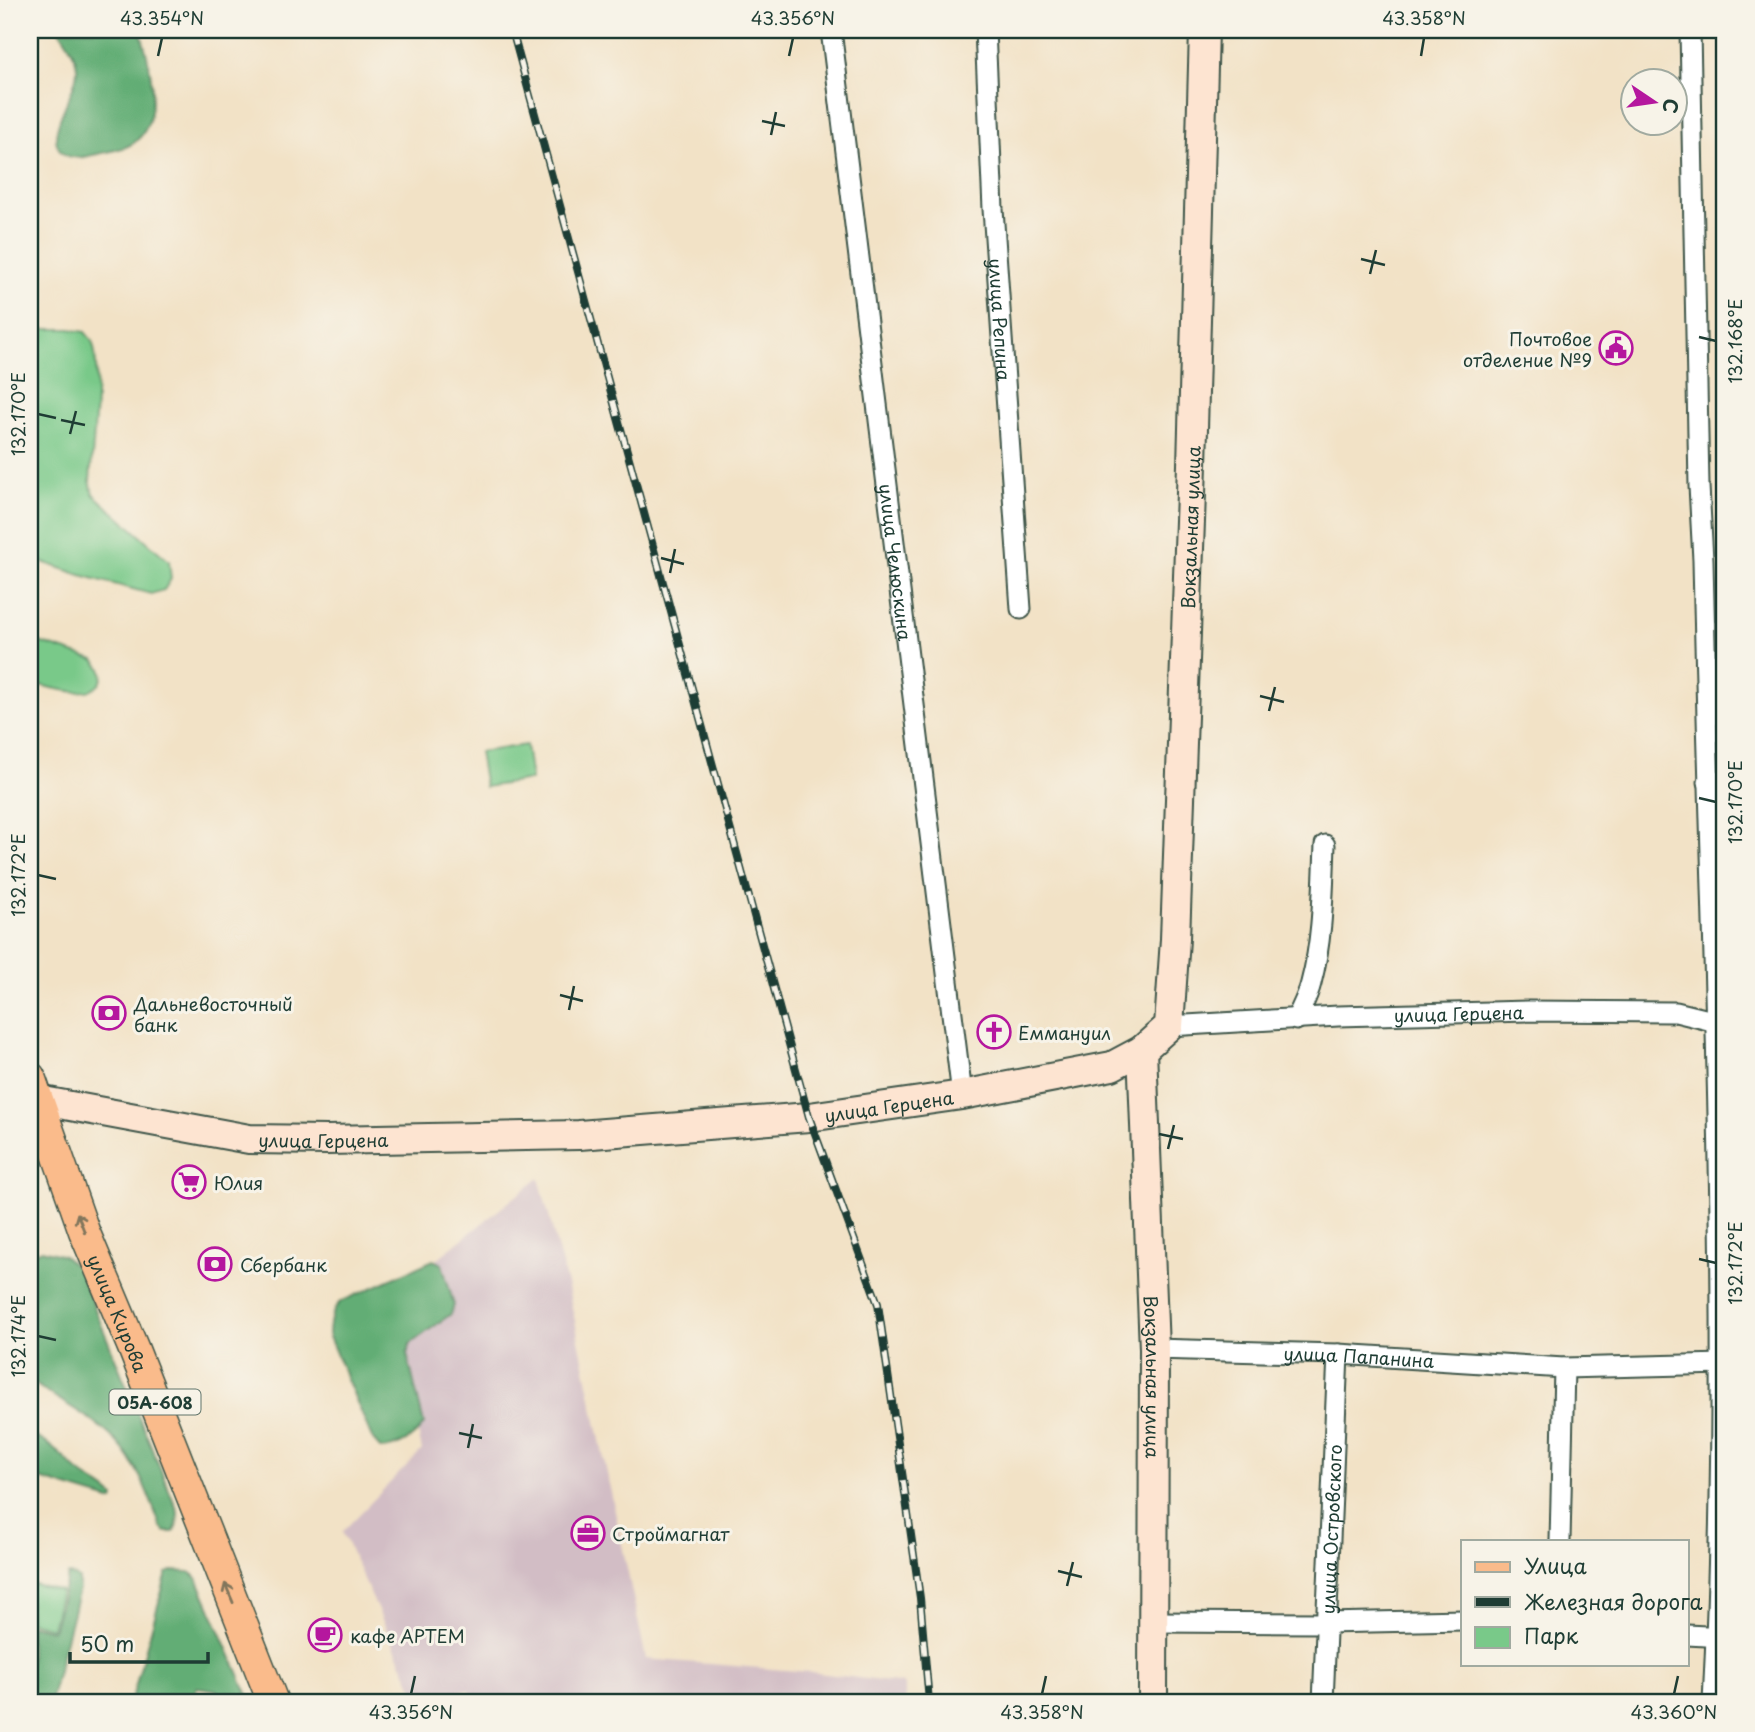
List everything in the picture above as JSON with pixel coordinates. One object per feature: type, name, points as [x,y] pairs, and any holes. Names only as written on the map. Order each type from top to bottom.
[{"type":"main road","name":"Вокзальная улица","points":[[1169,1026],[1175,939],[1193,451],[1204,30]]},
{"type":"main road","name":"улица Герцена","points":[[34,1089],[249,1139],[579,1135],[809,1116],[962,1095],[1112,1066],[1142,1051],[1169,1026]]},
{"type":"main road","name":"Вокзальная улица","points":[[1142,1051],[1154,1349],[1153,1702]]},
{"type":"main road","name":"улица Кирова","points":[[34,1089],[80,1221],[273,1702]]},
{"type":"street","name":"улица Челюскина","points":[[831,30],[962,1095]]},
{"type":"street","name":"улица Репина","points":[[985,30],[993,209],[1021,609]]},
{"type":"street","points":[[1690,30],[1699,486],[1716,782],[1720,1023],[1723,1364],[1721,1636],[1713,1702]]},
{"type":"street","points":[[1296,1020],[1310,985],[1317,951],[1325,845]]},
{"type":"street","name":"улица Герцена","points":[[1169,1026],[1338,1016],[1528,1011],[1676,1012],[1720,1023]]},
{"type":"street","name":"улица Папанина","points":[[1154,1349],[1338,1354],[1564,1368],[1723,1364]]},
{"type":"street","name":"улица Островского","points":[[1323,1702],[1338,1354]]},
{"type":"street","points":[[1560,1540],[1564,1368]]},
{"type":"street","points":[[1154,1622],[1461,1620]]},
{"type":"street","points":[[1688,1634],[1721,1636]]},
{"type":"shaded area","points":[[539,1178],[568,1288],[646,1659],[810,1672],[905,1684],[905,1702],[474,1702],[469,1690],[418,1698],[342,1532],[422,1450],[388,1298]]},
{"type":"green space","points":[[59,30],[140,30],[151,77],[151,111],[147,126],[139,138],[126,147],[82,157],[69,156],[60,150],[56,142],[56,132],[73,88],[77,68],[73,53]]},
{"type":"green space","points":[[30,329],[70,329],[85,332],[92,341],[96,369],[96,409],[90,481],[93,494],[169,561],[171,579],[164,590],[151,594],[30,558]]},
{"type":"green space","points":[[30,639],[94,660],[101,669],[102,679],[97,686],[80,692],[30,683]]},
{"type":"green space","points":[[526,745],[531,780],[485,787],[479,752]]},
{"type":"green space","points":[[42,1250],[64,1256],[79,1270],[178,1512],[174,1532],[166,1532],[161,1528],[137,1471],[116,1441],[86,1417],[30,1381],[30,1260],[34,1253]]},
{"type":"green space","points":[[433,1260],[442,1264],[454,1305],[451,1314],[410,1344],[407,1354],[424,1424],[406,1441],[381,1449],[373,1440],[329,1337],[331,1318],[340,1302]]},
{"type":"green space","points":[[30,1435],[52,1447],[83,1475],[114,1497],[113,1501],[30,1476]]},
{"type":"green space","points":[[189,1572],[197,1578],[251,1702],[224,1702],[217,1690],[197,1687],[192,1702],[131,1702],[167,1573]]},
{"type":"green space","points":[[68,1575],[79,1579],[79,1589],[50,1702],[30,1702],[30,1625],[52,1630],[54,1628]]},
{"type":"green space","points":[[30,1583],[61,1591],[52,1628],[30,1622]]},
{"type":"railway","points":[[512,30],[809,1117],[878,1304],[920,1598],[929,1702]]},
{"type":"place","name":"Почтовое отделение №9","points":[[1616,348]]},
{"type":"place","name":"Дальневосточный банк","points":[[109,1013]]},
{"type":"place","name":"Еммануил","points":[[994,1032]]},
{"type":"place","name":"Юлия","points":[[189,1182]]},
{"type":"place","name":"Сбербанк","points":[[215,1264]]},
{"type":"place","name":"Строймагнат","points":[[588,1533]]},
{"type":"place","name":"кафе АРТЕМ","points":[[325,1635]]}]
